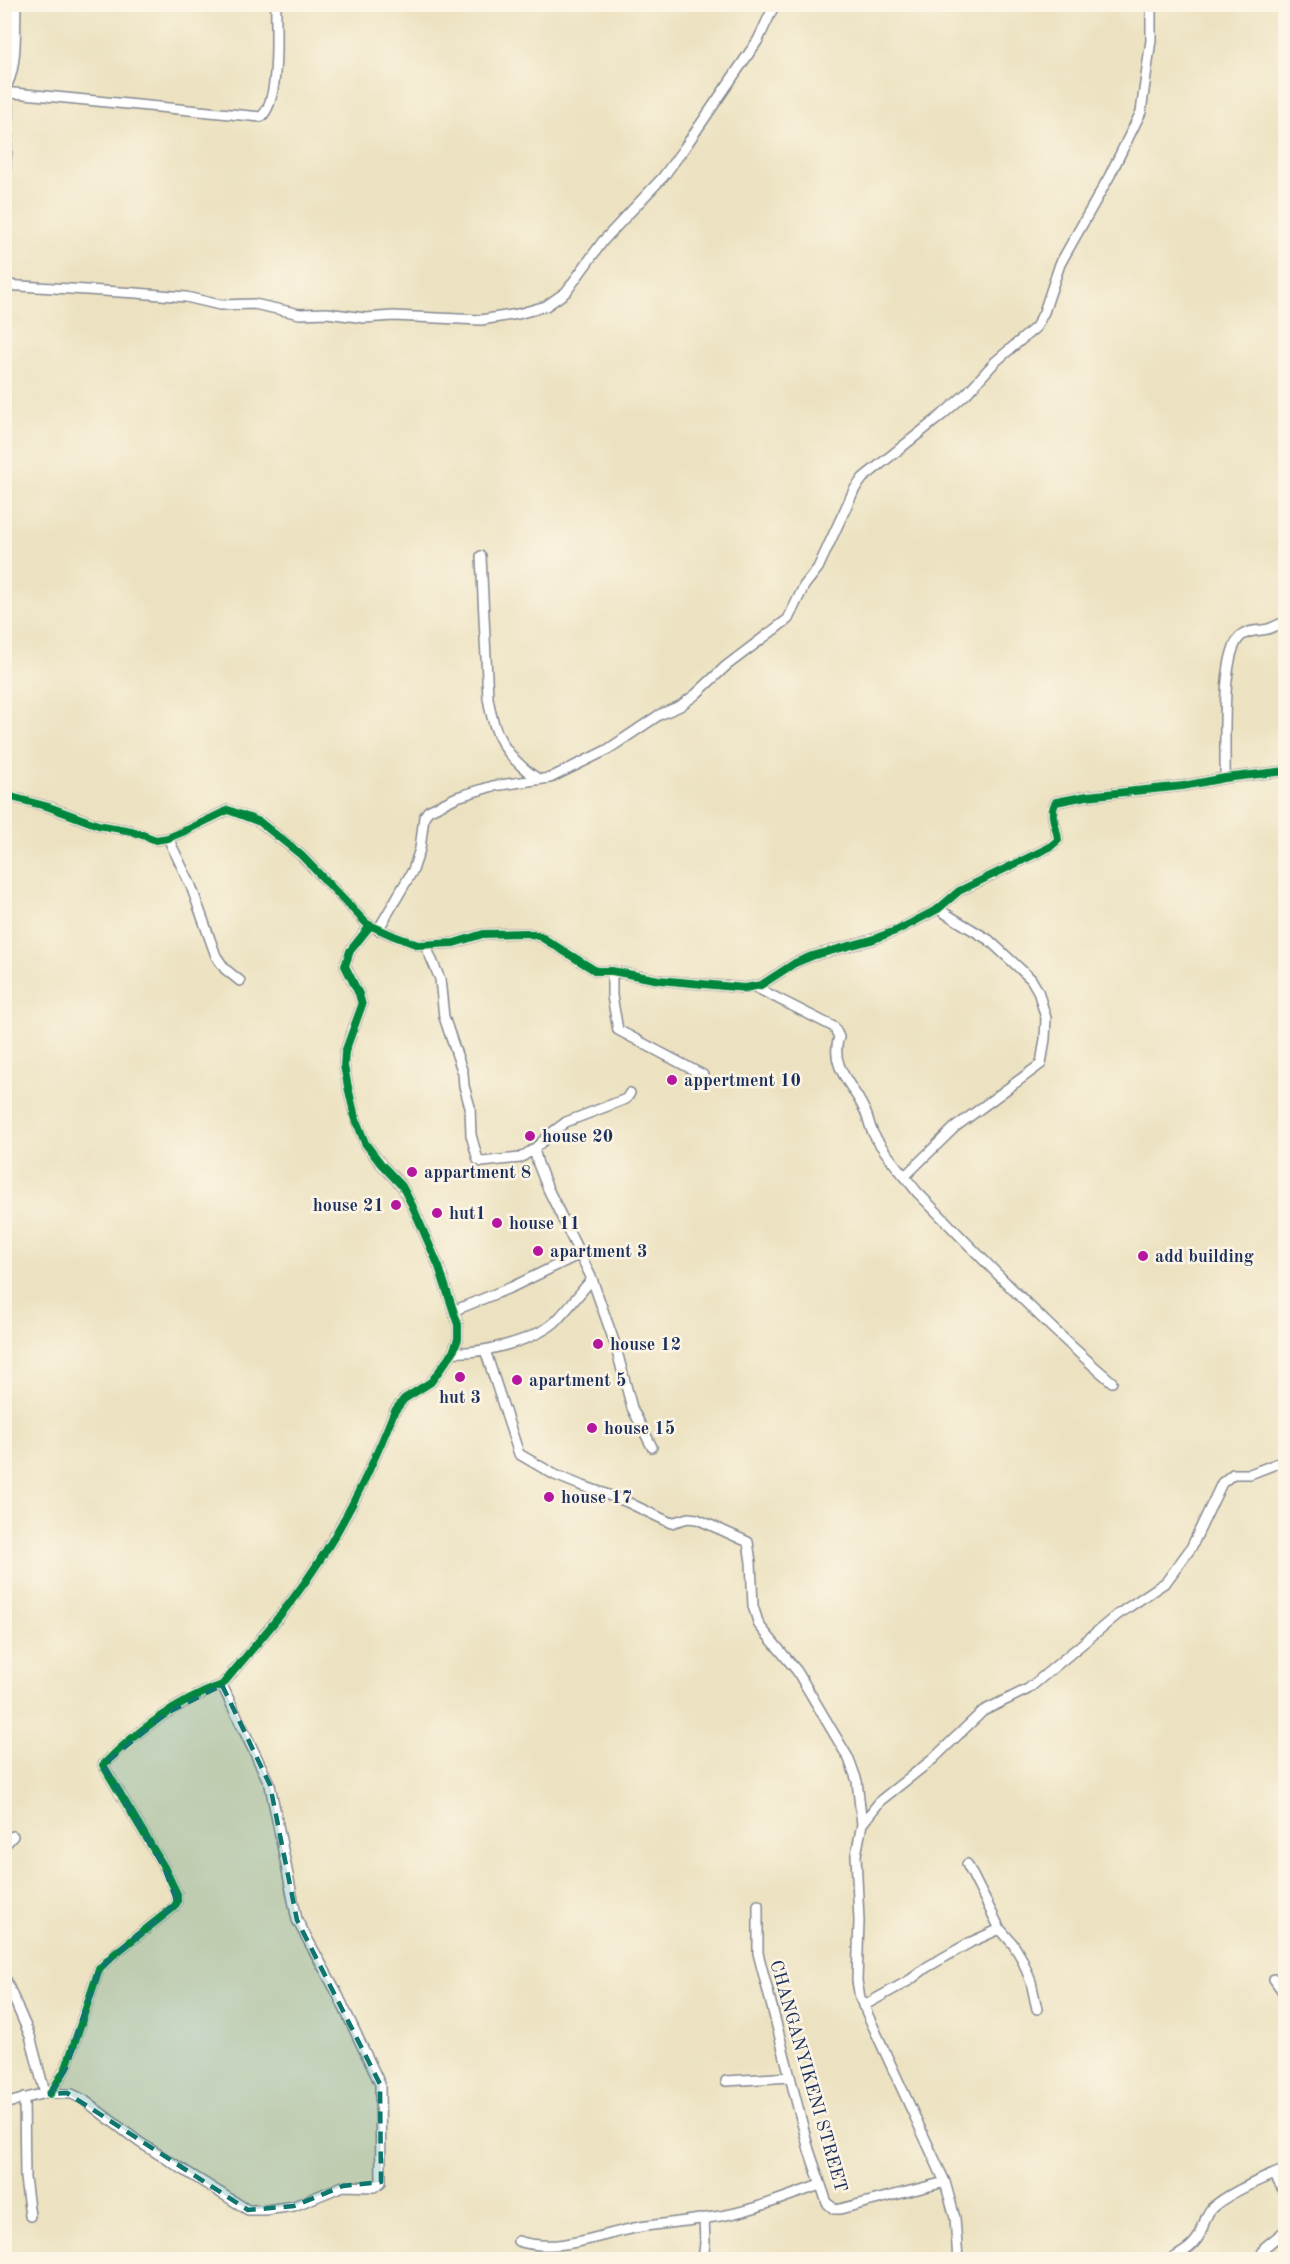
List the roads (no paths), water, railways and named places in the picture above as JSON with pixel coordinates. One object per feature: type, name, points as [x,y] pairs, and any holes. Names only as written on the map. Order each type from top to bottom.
[{"type":"street","points":[[4,191],[9,112],[5,92],[14,58],[16,4]]},
{"type":"street","points":[[5,92],[261,117],[267,112],[271,102],[277,54],[276,4]]},
{"type":"street","points":[[4,285],[186,297],[220,305],[248,303],[300,314],[327,313],[365,318],[393,316],[482,320],[518,314],[546,306],[566,292],[603,241],[663,177],[680,155],[758,40],[775,4]]},
{"type":"street","points":[[48,2093],[66,2068],[99,1969],[111,1956],[174,1907],[177,1902],[177,1894],[164,1867],[103,1765],[118,1749],[165,1714],[206,1690],[222,1685],[292,1600],[325,1553],[351,1505],[394,1412],[404,1399],[431,1382],[453,1352],[458,1339],[458,1324],[439,1267],[402,1186],[365,1143],[355,1117],[344,1066],[345,1052],[362,1005],[345,966],[350,951],[374,928],[413,870],[420,849],[424,817],[428,811],[458,797],[493,786],[550,778],[607,750],[659,715],[680,706],[695,695],[726,666],[788,619],[804,586],[818,568],[854,490],[862,478],[942,416],[996,362],[1036,327],[1044,312],[1060,264],[1109,177],[1141,112],[1151,40],[1151,4]]},
{"type":"street","points":[[481,556],[491,720],[498,738],[511,758],[538,779]]},
{"type":"street","points":[[1226,778],[1227,673],[1232,650],[1241,636],[1271,628],[1286,621]]},
{"type":"street","points":[[755,987],[795,963],[812,956],[898,930],[938,909],[959,891],[1050,847],[1058,840],[1057,828],[1051,816],[1056,802],[1087,796],[1183,786],[1286,771]]},
{"type":"street","points":[[4,795],[49,807],[98,825],[132,831],[156,840],[168,838],[228,810],[260,822],[301,855],[374,928],[418,945],[454,943],[483,934],[527,933],[541,937],[596,971],[612,971],[659,980],[755,987],[834,1027],[838,1037],[837,1059],[842,1074],[864,1109],[875,1136],[917,1192],[1047,1324],[1112,1382]]},
{"type":"street","points":[[168,838],[191,886],[216,956],[225,969],[240,981]]},
{"type":"street","points":[[905,1176],[954,1128],[1041,1064],[1046,1039],[1046,1018],[1038,991],[1031,979],[989,940],[938,909]]},
{"type":"street","points":[[425,944],[440,979],[444,1017],[463,1073],[471,1115],[471,1135],[478,1160],[482,1162],[520,1158],[566,1122],[626,1099],[630,1093]]},
{"type":"street","points":[[612,971],[612,996],[618,1030],[703,1075]]},
{"type":"street","points":[[534,1149],[537,1164],[548,1189],[592,1279],[615,1344],[632,1408],[652,1447]]},
{"type":"street","points":[[453,1311],[512,1287],[580,1254]]},
{"type":"street","points":[[453,1352],[485,1350],[520,1340],[554,1322],[592,1279]]},
{"type":"street","points":[[485,1350],[519,1454],[563,1478],[625,1501],[671,1523],[683,1518],[697,1520],[748,1542],[753,1606],[759,1625],[796,1671],[849,1759],[857,1781],[862,1824],[857,1845],[856,1878],[859,1922],[857,1981],[863,2006],[945,2182],[955,2218],[958,2259]]},
{"type":"street","points":[[862,1824],[881,1800],[933,1759],[983,1711],[1028,1689],[1116,1615],[1166,1582],[1191,1548],[1222,1483],[1233,1474],[1250,1474],[1286,1460]]},
{"type":"street","points":[[4,2104],[48,2093],[67,2093],[84,2100],[139,2142],[248,2210],[294,2206],[343,2186],[375,2187],[381,2182],[380,2084],[335,1989],[297,1920],[270,1785],[222,1685]]},
{"type":"street","points":[[4,1846],[13,1836]]},
{"type":"street","points":[[967,1864],[1000,1929],[1022,1959],[1031,1982],[1037,2008]]},
{"type":"street","name":"CHANGANYIKENI STREET","points":[[758,1905],[758,1953],[820,2185],[830,2208],[840,2210],[945,2182]]},
{"type":"street","points":[[863,2006],[962,1947],[1000,1929]]},
{"type":"street","points":[[4,1976],[30,2036],[48,2093]]},
{"type":"street","points":[[1274,1979],[1286,1996]]},
{"type":"street","points":[[726,2081],[790,2077]]},
{"type":"street","points":[[24,2098],[26,2178],[30,2217]]},
{"type":"street","points":[[1170,2259],[1193,2245],[1202,2232],[1207,2214],[1212,2207],[1286,2169]]},
{"type":"street","points":[[1274,2174],[1286,2194]]},
{"type":"street","points":[[519,2241],[535,2246],[549,2246],[586,2240],[642,2227],[757,2207],[820,2185]]},
{"type":"street","points":[[703,2259],[704,2218]]},
{"type":"street","points":[[1259,2259],[1265,2247],[1286,2230]]},
{"type":"place","name":"appertment 10","points":[[672,1080]]},
{"type":"place","name":"house 20","points":[[530,1136]]},
{"type":"place","name":"appartment 8","points":[[412,1172]]},
{"type":"place","name":"house 21","points":[[396,1205]]},
{"type":"place","name":"hut1","points":[[437,1213]]},
{"type":"place","name":"house 11","points":[[497,1223]]},
{"type":"place","name":"apartment 3","points":[[538,1251]]},
{"type":"place","name":"add building","points":[[1143,1256]]},
{"type":"place","name":"house 12","points":[[598,1344]]},
{"type":"place","name":"hut 3","points":[[460,1377]]},
{"type":"place","name":"apartment 5","points":[[517,1380]]},
{"type":"place","name":"house 15","points":[[592,1428]]},
{"type":"place","name":"house 17","points":[[549,1497]]}]
